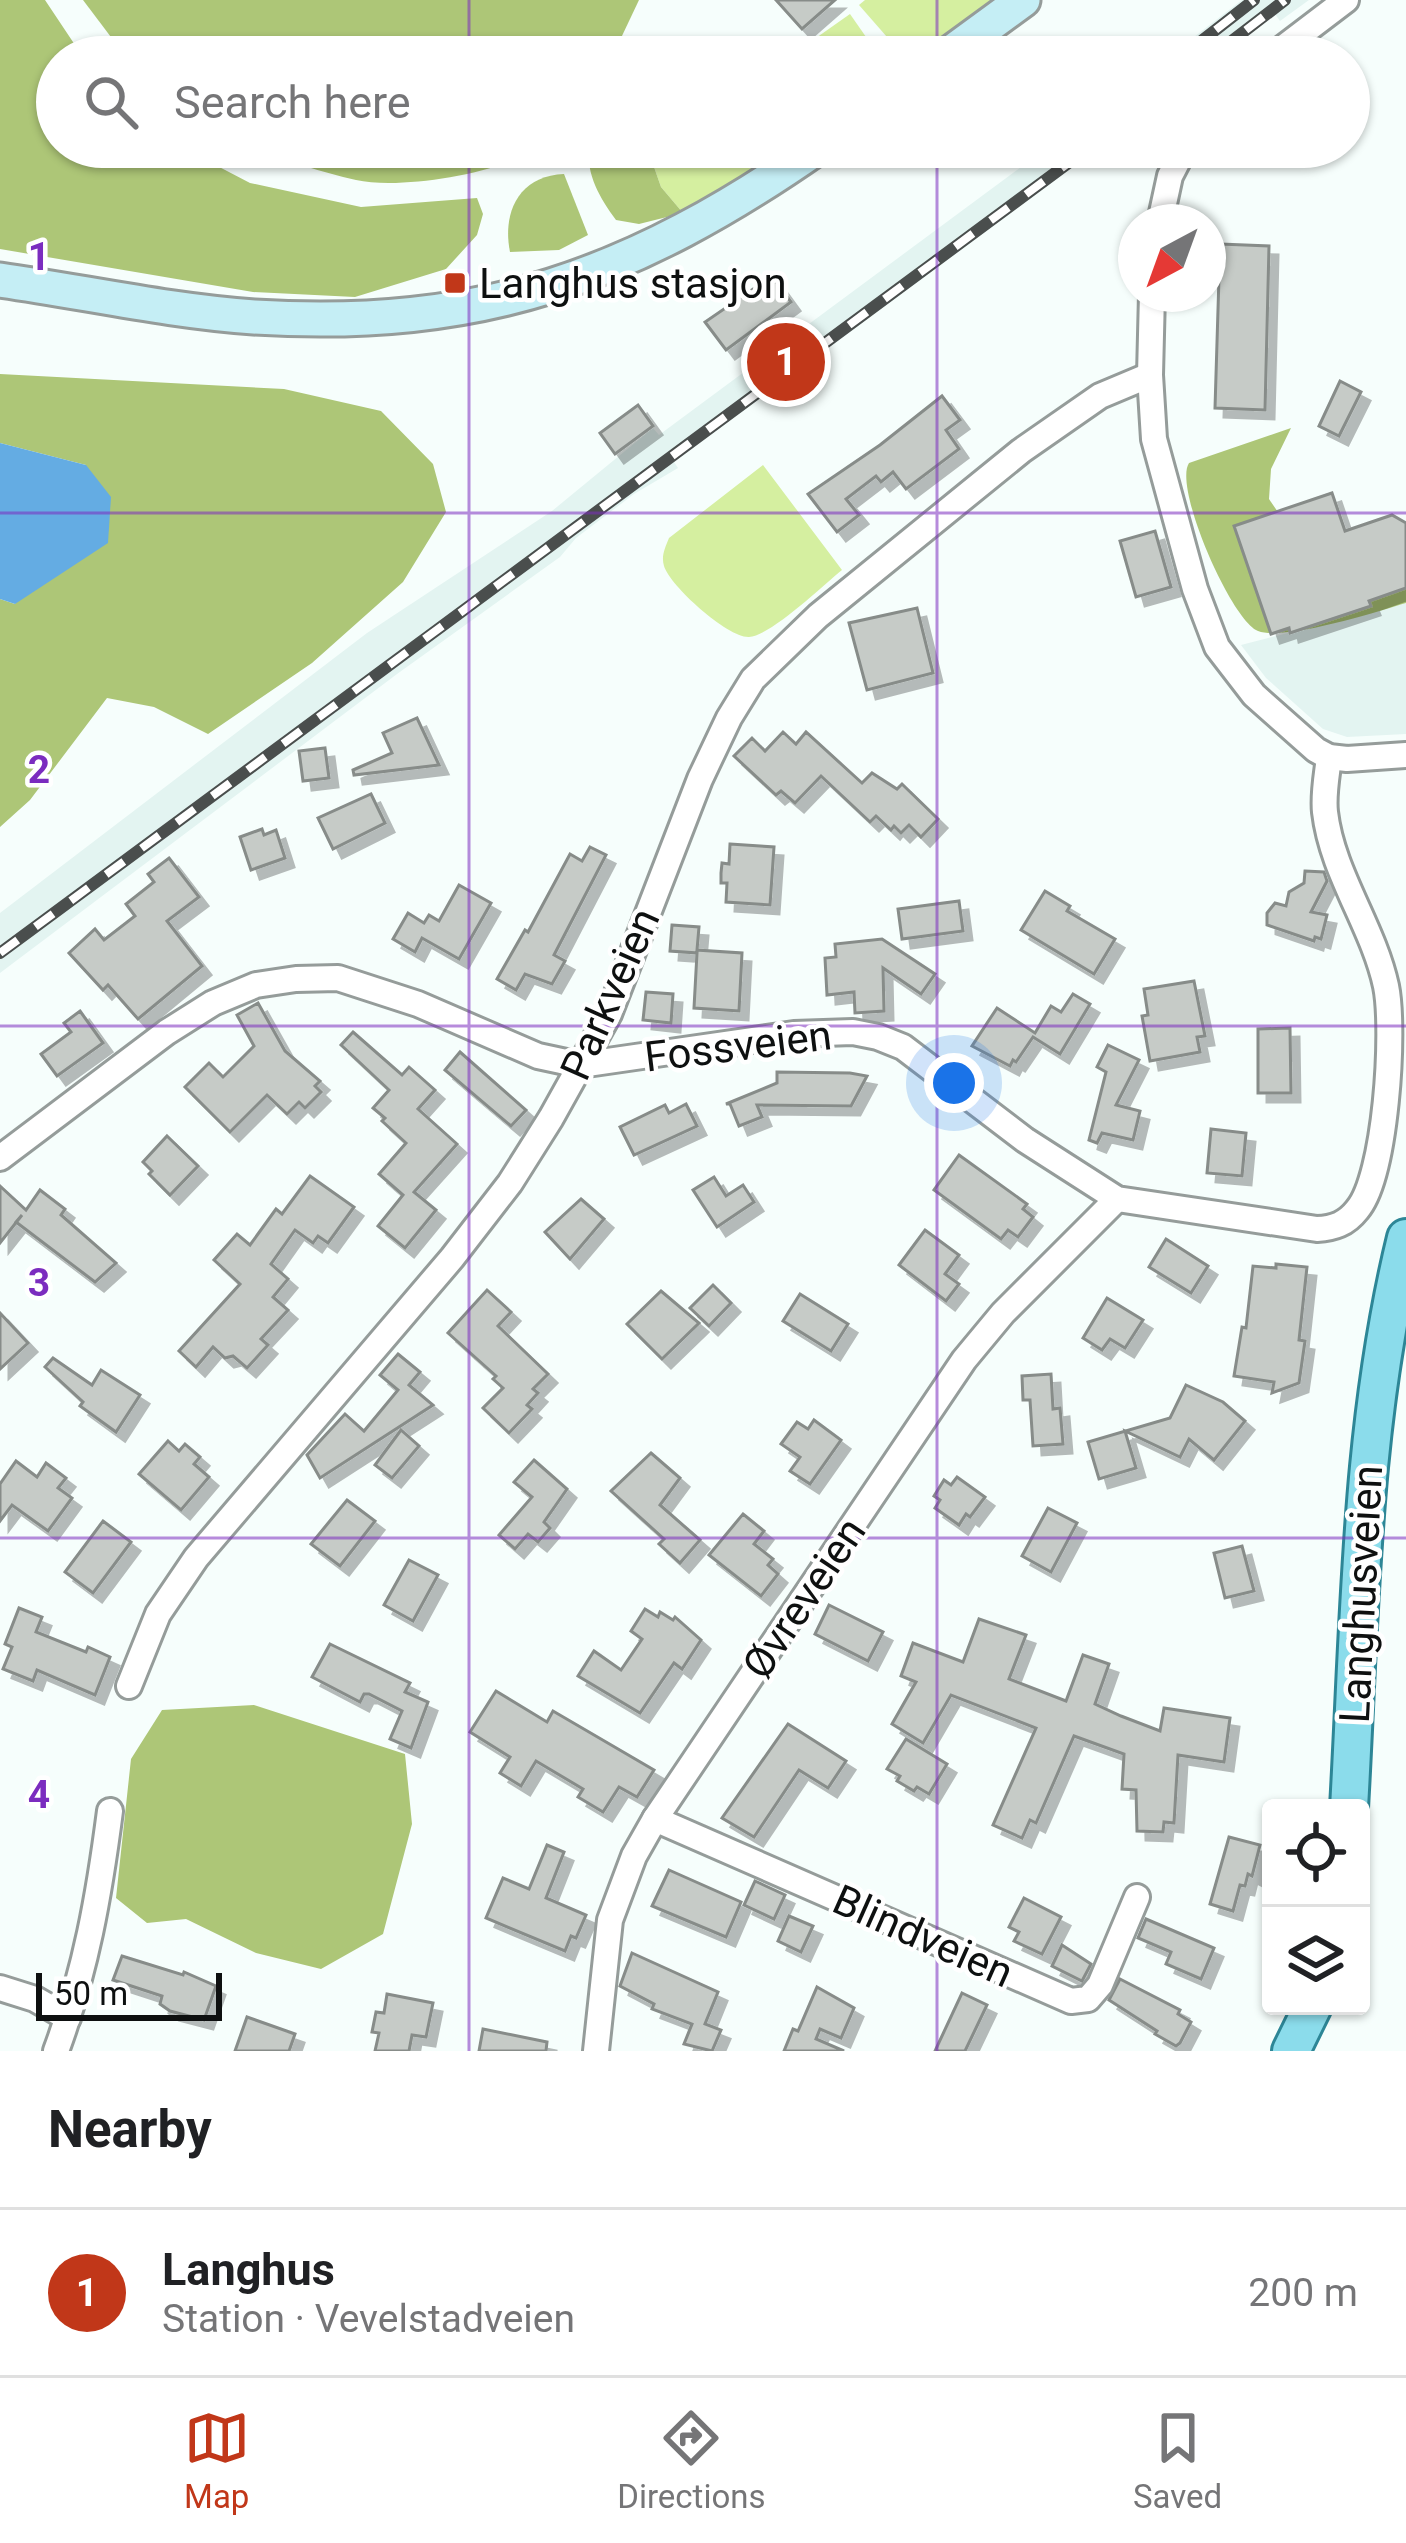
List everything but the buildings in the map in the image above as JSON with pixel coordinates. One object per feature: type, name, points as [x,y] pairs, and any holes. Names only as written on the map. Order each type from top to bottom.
[{"type":"main road","points":[[974,36],[1023,0]]},
{"type":"main road","points":[[0,280],[250,316],[388,318],[480,305],[561,285],[631,259],[697,225],[785,168]]},
{"type":"main road","name":"Langhusveien","points":[[1348,1799],[1365,1490],[1393,1364],[1406,1238]]},
{"type":"main road","points":[[1291,2051],[1308,2015]]},
{"type":"street","points":[[1298,36],[1346,0]]},
{"type":"street","points":[[1164,204],[1174,168]]},
{"type":"street","points":[[1152,312],[1150,411],[1162,472],[1209,632],[1226,662],[1267,709],[1329,757],[1406,755]]},
{"type":"street","name":"Parkveien","points":[[129,1686],[158,1614],[196,1558],[481,1221],[551,1118],[609,1014],[700,779],[729,718],[763,667],[851,588],[1021,451],[1100,396],[1150,375]]},
{"type":"street","name":"Fossveien","points":[[0,1158],[167,1032],[213,1004],[256,986],[338,978],[371,987],[538,1056],[580,1065],[794,1034],[853,1032],[878,1037],[903,1047],[1025,1140],[1117,1199],[1317,1229],[1335,1227],[1363,1202],[1372,1174],[1390,1081],[1390,1014],[1372,938],[1329,828],[1325,796],[1329,757]]},
{"type":"street","name":"Øvreveien","points":[[596,2051],[610,1920],[634,1856],[655,1819],[964,1360],[1003,1313],[1117,1199]]},
{"type":"street","points":[[56,2051],[97,1913],[110,1811]]},
{"type":"street","name":"Blindveien","points":[[655,1819],[1071,2001],[1088,1999],[1100,1985],[1137,1897]]},
{"type":"street","points":[[0,1988],[68,2018]]},
{"type":"shaded area","points":[[1242,0],[1309,0],[1280,21],[1275,14],[1246,36],[1195,36]]},
{"type":"shaded area","points":[[1020,168],[1072,168],[674,462],[678,468],[634,494],[576,538],[560,557],[0,973],[0,913],[367,633],[552,511],[653,428],[659,435]]},
{"type":"shaded area","points":[[1406,603],[1406,734],[1347,737],[1323,729],[1266,678],[1241,645]]},
{"type":"green space","points":[[0,0],[45,0],[69,36],[36,36],[36,168],[221,168],[250,183],[361,207],[477,198],[483,214],[477,235],[446,269],[355,297],[253,292],[0,249]]},
{"type":"green space","points":[[83,0],[639,0],[622,36],[110,36]]},
{"type":"green space","points":[[865,0],[993,0],[942,36],[886,36],[859,5]]},
{"type":"green space","points":[[850,14],[865,36],[819,36]]},
{"type":"green space","points":[[491,168],[399,183],[356,180],[314,169]]},
{"type":"green space","points":[[590,168],[654,168],[661,187],[683,213],[639,224],[616,220],[595,186]]},
{"type":"green space","points":[[654,168],[762,168],[683,213],[661,187]]},
{"type":"green space","points":[[564,174],[588,235],[559,250],[510,252],[509,223],[517,199],[535,181]]},
{"type":"green space","points":[[0,374],[284,389],[381,411],[433,464],[446,512],[403,582],[312,663],[208,734],[154,707],[107,698],[30,800],[0,827],[0,599],[15,604],[86,465],[0,443]]},
{"type":"green space","points":[[1291,428],[1271,469],[1269,499],[1282,518],[1406,576],[1406,603],[1331,624],[1271,633],[1258,631],[1234,603],[1197,524],[1186,477],[1189,463]]},
{"type":"green space","points":[[763,465],[842,570],[783,619],[749,637],[728,629],[688,598],[669,575],[663,555],[669,538]]},
{"type":"green space","points":[[254,1705],[405,1754],[412,1824],[383,1934],[321,1969],[256,1953],[186,1919],[147,1923],[116,1898],[131,1759],[162,1710]]},
{"type":"water","points":[[0,443],[86,465],[111,497],[108,543],[15,604],[0,599]]},
{"type":"railway","points":[[1208,36],[1254,0]]},
{"type":"railway","points":[[1238,36],[1285,0]]},
{"type":"railway","points":[[0,953],[1062,168]]},
{"type":"place","name":"Langhus stasjon","points":[[455,283]]},
{"type":"place","name":"Langhus","points":[[786,362]]}]
